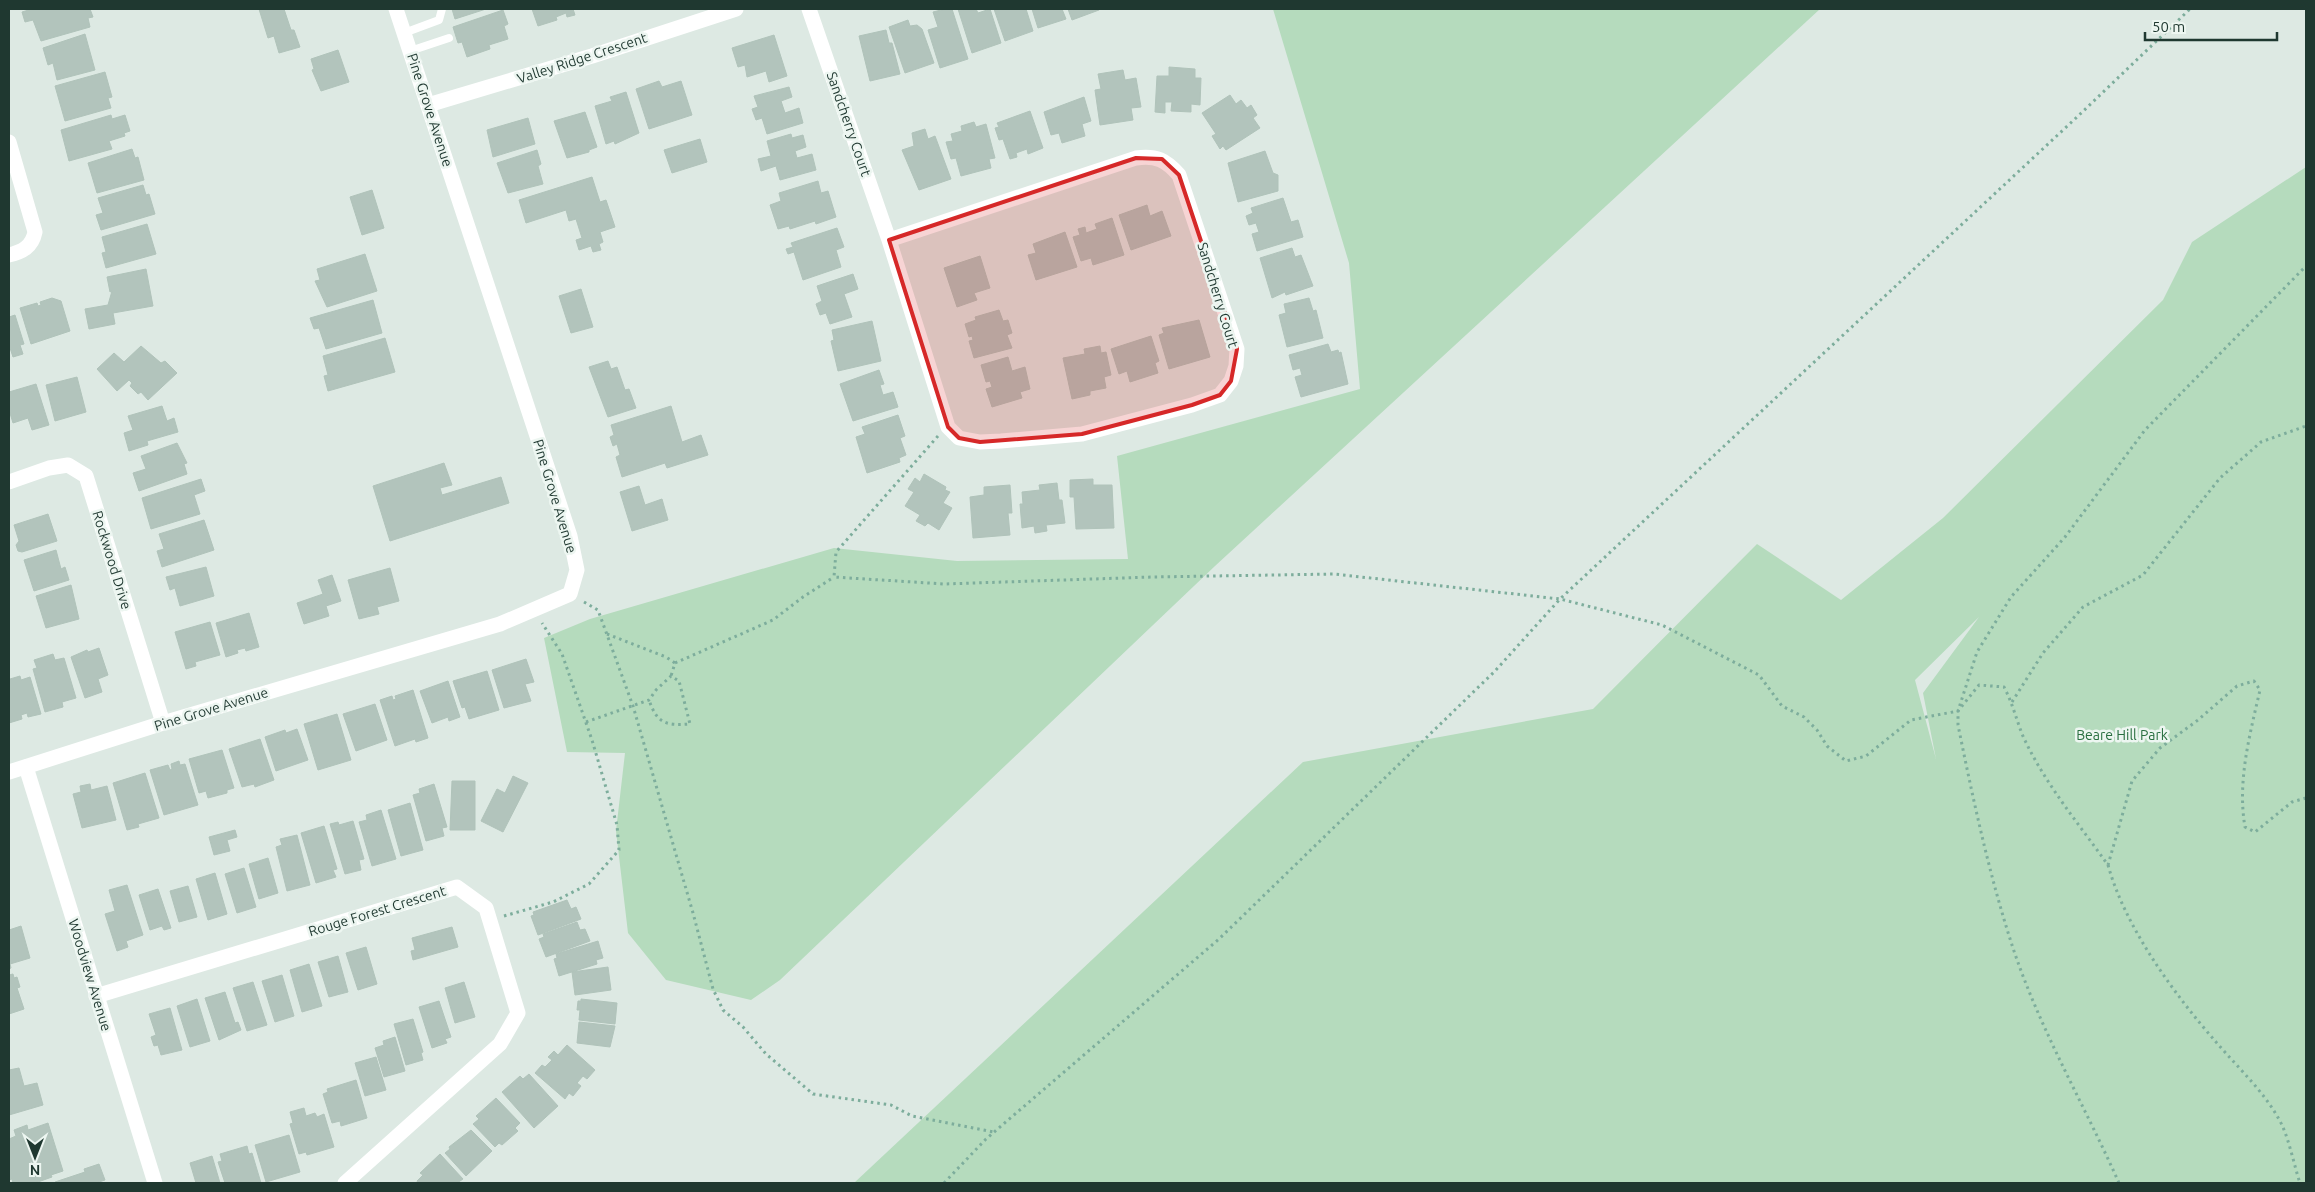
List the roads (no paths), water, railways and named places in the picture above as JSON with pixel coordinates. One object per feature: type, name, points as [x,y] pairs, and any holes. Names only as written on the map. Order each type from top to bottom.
[{"type":"street","name":"Pine Grove Avenue","points":[[9,772],[163,723],[500,624],[570,594],[577,570],[570,536],[396,9]]},
{"type":"street","name":"Valley Ridge Crescent","points":[[428,106],[592,56],[736,9]]},
{"type":"street","name":"Sandcherry Court","points":[[809,9],[889,240],[948,427],[959,438],[980,442],[1082,434],[1192,405],[1220,395],[1231,381],[1236,366],[1237,349],[1179,175],[1162,159],[1149,156],[1136,158],[889,240]]},
{"type":"street","points":[[9,142],[35,232],[34,240],[29,247],[9,255]]},
{"type":"street","name":"Rockwood Drive","points":[[9,482],[49,468],[68,465],[86,476],[163,723]]},
{"type":"street","name":"Woodview Avenue","points":[[26,767],[155,1183]]},
{"type":"street","name":"Rouge Forest Crescent","points":[[96,996],[457,887],[486,908],[518,1013],[500,1044],[345,1183]]},
{"type":"lane","points":[[404,32],[439,20],[442,9]]},
{"type":"lane","points":[[410,50],[449,38]]},
{"type":"park label","name":"Beare Hill Park","points":[[2122,735]]}]
